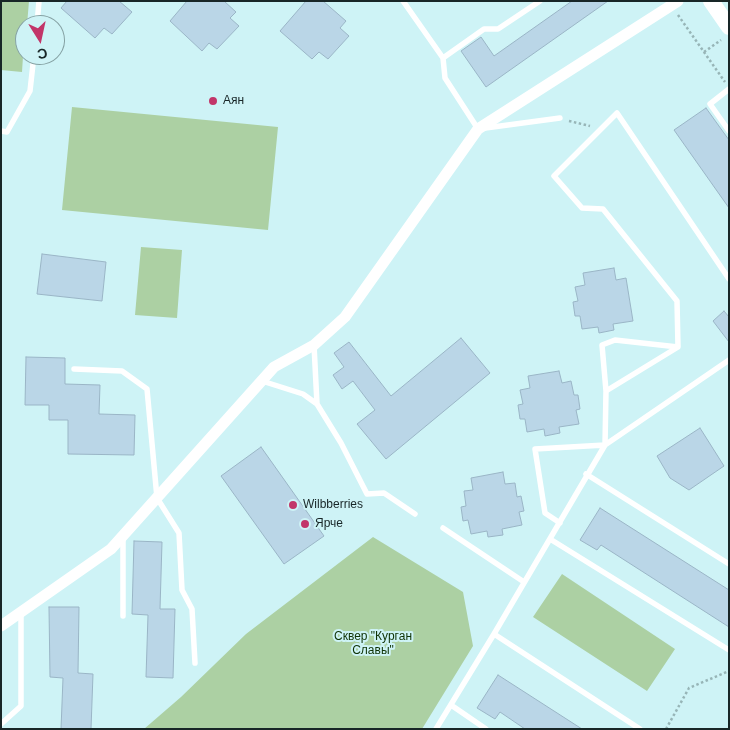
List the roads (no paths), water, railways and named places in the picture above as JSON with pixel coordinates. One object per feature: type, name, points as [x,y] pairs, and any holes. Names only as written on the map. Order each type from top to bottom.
[{"type":"street","points":[[711,1],[726,33]]},
{"type":"street","points":[[1,626],[111,549],[274,367],[314,345],[346,317],[478,129],[675,4]]},
{"type":"lane","points":[[38,15],[39,1]]},
{"type":"lane","points":[[403,1],[443,58],[445,78],[478,129],[560,118]]},
{"type":"lane","points":[[443,58],[484,29],[498,29],[540,1]]},
{"type":"lane","points":[[1,131],[7,132],[30,92],[33,65]]},
{"type":"lane","points":[[729,88],[710,104],[729,131]]},
{"type":"lane","points":[[678,347],[677,301],[603,209],[582,208],[554,176],[618,113],[729,279]]},
{"type":"lane","points":[[605,445],[606,391],[602,345],[615,340],[678,347]]},
{"type":"lane","points":[[314,345],[317,404]]},
{"type":"lane","points":[[606,391],[678,347]]},
{"type":"lane","points":[[436,729],[605,445],[729,360]]},
{"type":"lane","points":[[74,369],[122,371],[147,389],[157,498],[179,534],[182,590],[192,609],[195,663]]},
{"type":"lane","points":[[261,381],[303,394],[317,404],[341,443],[367,494],[384,494],[415,514]]},
{"type":"lane","points":[[560,523],[545,513],[535,449],[605,445]]},
{"type":"lane","points":[[586,474],[729,564]]},
{"type":"lane","points":[[443,528],[524,582]]},
{"type":"lane","points":[[123,536],[123,616]]},
{"type":"lane","points":[[550,539],[729,650]]},
{"type":"lane","points":[[1,724],[21,706],[21,612]]},
{"type":"lane","points":[[494,634],[640,729]]},
{"type":"lane","points":[[451,705],[486,729]]},
{"type":"place","name":"Аян","points":[[213,101]]},
{"type":"place","name":"Wilbberries","points":[[293,505]]},
{"type":"place","name":"Ярче","points":[[305,524]]},
{"type":"park label","name":"Сквер \"Курган Славы\"","points":[[373,644]]}]
